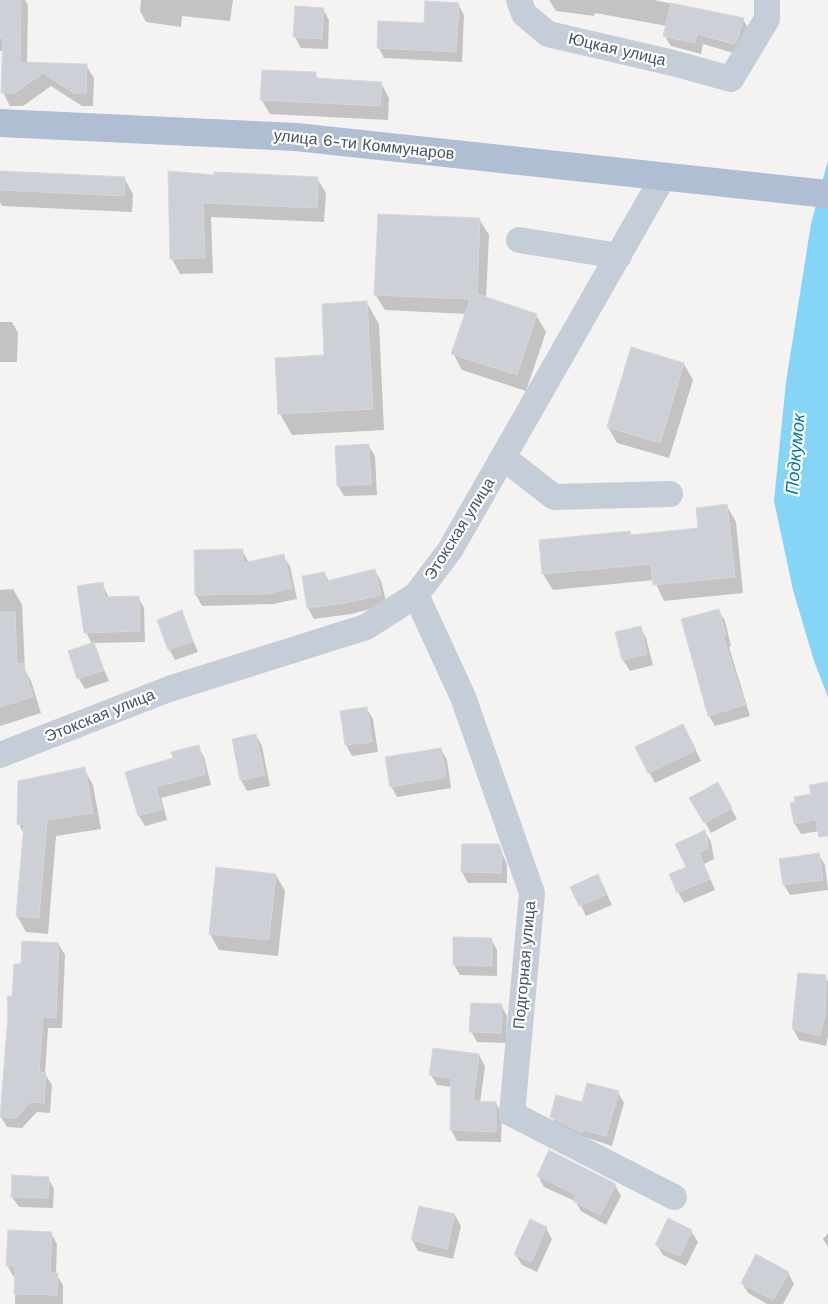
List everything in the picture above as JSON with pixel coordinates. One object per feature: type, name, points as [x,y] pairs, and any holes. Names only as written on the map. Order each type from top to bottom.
[{"type":"main road","name":"улица 6-ти Коммунаров","points":[[0,123],[296,137],[828,194]]},
{"type":"street","name":"Юцкая улица","points":[[519,0],[524,14],[548,34],[673,63],[731,79],[767,19],[767,0]]},
{"type":"street","name":"Этокская улица","points":[[0,755],[169,689],[366,627],[416,595],[450,550],[663,177]]},
{"type":"street","points":[[519,240],[618,256]]},
{"type":"street","points":[[504,458],[554,497],[670,494]]},
{"type":"street","name":"Подгорная улица","points":[[416,595],[463,697],[532,893],[512,1114],[674,1197]]},
{"type":"water","name":"Подкумок","points":[[828,160],[828,697],[814,661],[793,590],[774,501],[786,382],[811,224]]},
{"type":"building","points":[[0,0],[21,0],[20,62],[87,64],[86,93],[73,93],[43,73],[15,93],[1,93],[3,38],[0,38]]},
{"type":"building","points":[[425,1],[459,3],[456,52],[377,48],[378,21],[424,23]]},
{"type":"building","points":[[671,3],[744,18],[738,38],[734,44],[697,34],[695,43],[663,36]]},
{"type":"building","points":[[295,6],[324,8],[322,39],[293,37]]},
{"type":"building","points":[[262,70],[316,72],[316,78],[382,82],[380,106],[260,100]]},
{"type":"building","points":[[0,171],[125,177],[124,196],[0,190]]},
{"type":"building","points":[[168,171],[214,175],[214,172],[318,177],[317,208],[203,203],[205,258],[170,259]]},
{"type":"building","points":[[378,214],[480,218],[477,294],[537,314],[517,375],[451,354],[470,299],[374,295]]},
{"type":"building","points":[[367,301],[373,409],[278,414],[275,358],[324,355],[322,304]]},
{"type":"building","points":[[631,347],[684,363],[660,443],[607,427]]},
{"type":"building","points":[[369,444],[371,484],[337,486],[335,446]]},
{"type":"building","points":[[727,504],[735,577],[653,585],[651,564],[542,574],[539,540],[630,531],[631,535],[698,528],[696,508]]},
{"type":"building","points":[[243,549],[243,563],[284,554],[292,588],[266,594],[195,595],[194,550]]},
{"type":"building","points":[[375,569],[381,595],[345,603],[307,608],[302,576],[325,572],[327,581]]},
{"type":"building","points":[[103,582],[105,597],[139,596],[140,631],[84,633],[77,586]]},
{"type":"building","points":[[719,609],[726,635],[723,636],[745,705],[708,716],[681,619]]},
{"type":"building","points":[[182,610],[193,641],[168,650],[157,620]]},
{"type":"building","points":[[0,612],[15,612],[17,664],[23,663],[33,697],[0,707]]},
{"type":"building","points":[[641,626],[647,654],[622,660],[615,632]]},
{"type":"building","points":[[94,642],[104,670],[77,679],[68,651]]},
{"type":"building","points":[[367,707],[372,742],[345,745],[340,711]]},
{"type":"building","points":[[683,724],[696,750],[648,773],[635,747]]},
{"type":"building","points":[[256,734],[265,775],[240,780],[232,739]]},
{"type":"building","points":[[199,745],[206,774],[156,787],[162,809],[138,816],[125,772],[173,758],[171,752]]},
{"type":"building","points":[[441,748],[446,777],[390,787],[385,757]]},
{"type":"building","points":[[85,767],[93,813],[47,820],[39,918],[16,916],[24,824],[17,825],[18,781]]},
{"type":"building","points":[[718,782],[732,808],[704,823],[689,798]]},
{"type":"building","points":[[828,782],[828,836],[819,837],[815,815],[815,820],[794,824],[790,803],[795,802],[794,797],[811,794],[809,785]]},
{"type":"building","points":[[705,830],[708,848],[699,853],[710,879],[677,893],[669,874],[686,867],[675,844]]},
{"type":"building","points":[[462,844],[499,844],[502,852],[501,873],[461,872]]},
{"type":"building","points":[[819,853],[823,880],[783,885],[779,859]]},
{"type":"building","points":[[216,867],[276,874],[269,940],[209,934]]},
{"type":"building","points":[[598,874],[607,894],[579,906],[570,887]]},
{"type":"building","points":[[453,937],[492,938],[492,966],[453,965]]},
{"type":"building","points":[[22,941],[59,943],[56,1018],[43,1017],[39,1072],[46,1073],[44,1103],[30,1102],[16,1118],[0,1117],[8,1017],[7,996],[12,996],[14,964],[21,964]]},
{"type":"building","points":[[798,973],[826,975],[825,1015],[820,1036],[792,1029]]},
{"type":"building","points":[[471,1003],[502,1004],[501,1033],[469,1032]]},
{"type":"building","points":[[433,1048],[479,1054],[473,1101],[496,1102],[496,1132],[450,1130],[451,1078],[429,1075]]},
{"type":"building","points":[[587,1083],[619,1091],[606,1136],[584,1130],[582,1133],[550,1117],[556,1095],[582,1102]]},
{"type":"building","points":[[549,1150],[616,1184],[600,1215],[573,1201],[576,1195],[537,1176]]},
{"type":"building","points":[[12,1175],[49,1177],[48,1198],[11,1197]]},
{"type":"building","points":[[419,1206],[455,1214],[447,1249],[411,1240]]},
{"type":"building","points":[[668,1218],[692,1230],[680,1256],[655,1245]]},
{"type":"building","points":[[530,1219],[547,1227],[531,1262],[514,1254]]},
{"type":"building","points":[[8,1230],[52,1232],[50,1273],[58,1273],[57,1295],[14,1294],[15,1266],[6,1266]]},
{"type":"building","points":[[756,1254],[789,1272],[773,1300],[741,1283]]}]
